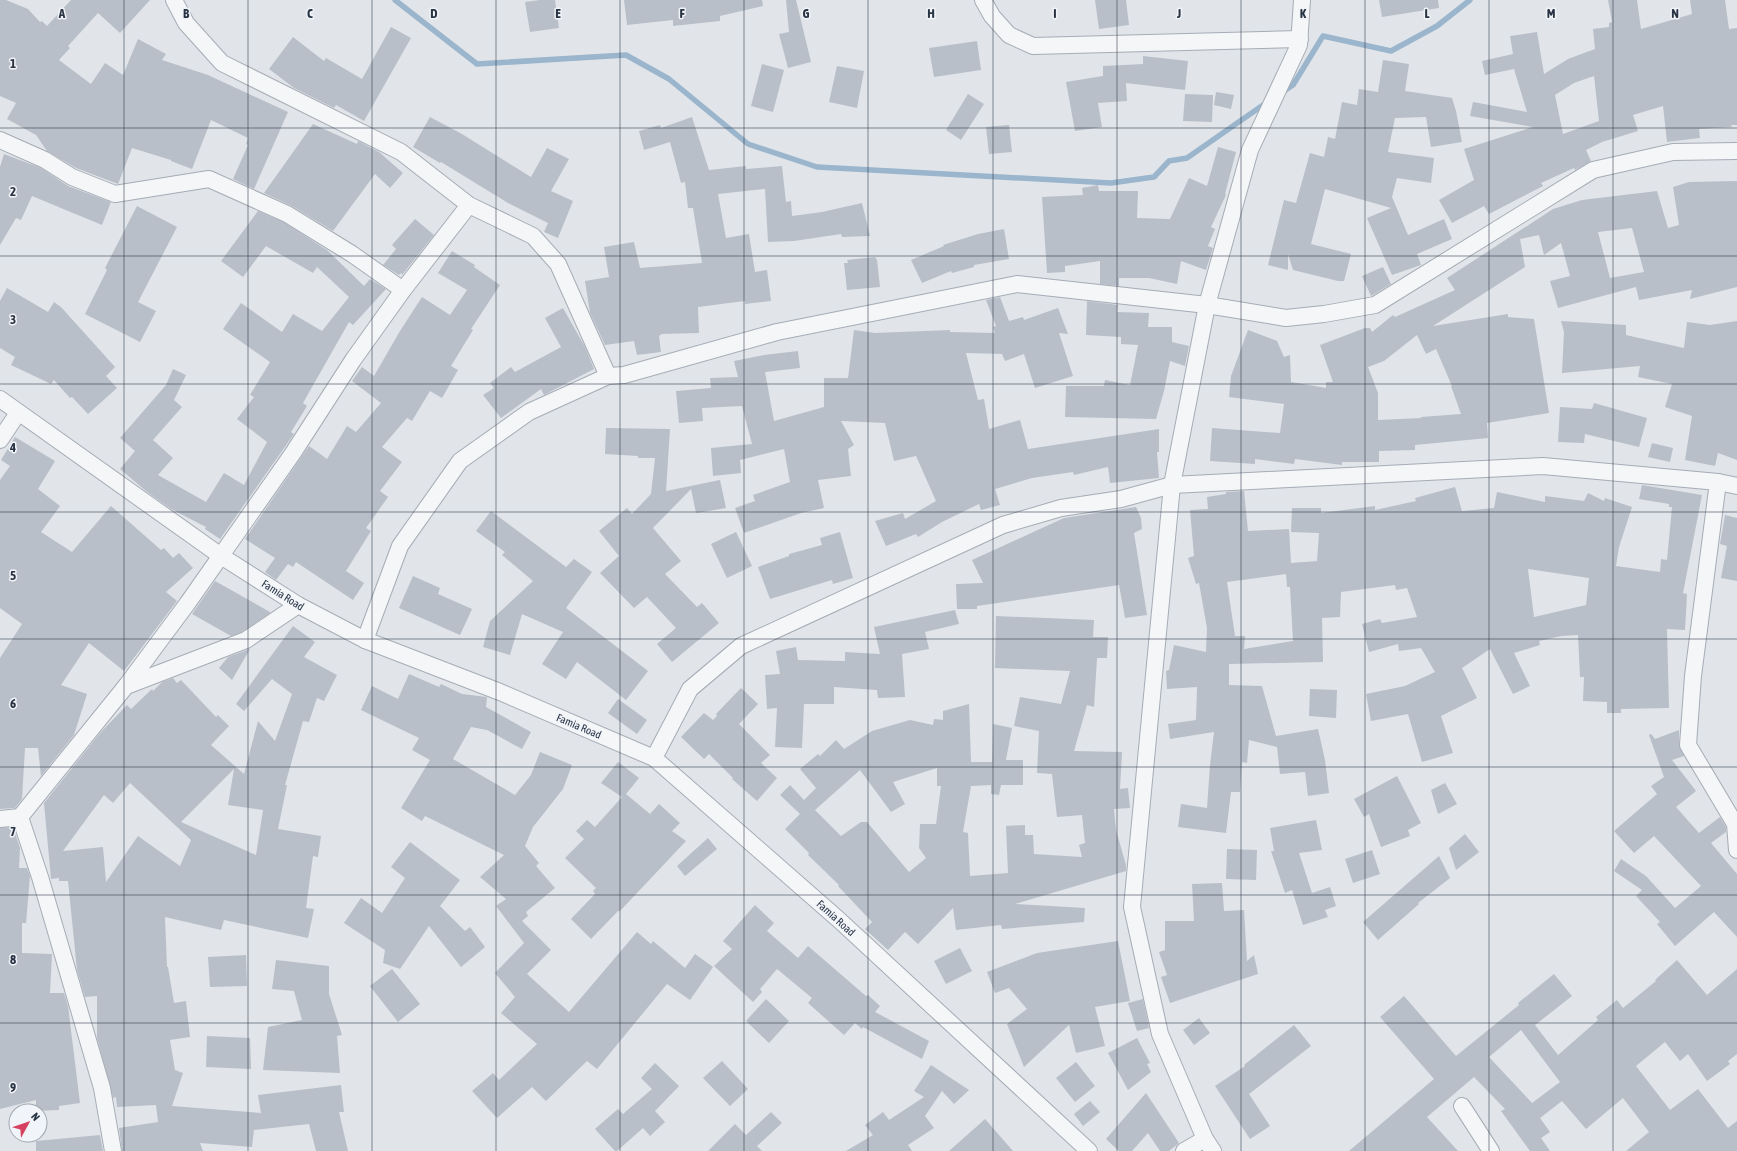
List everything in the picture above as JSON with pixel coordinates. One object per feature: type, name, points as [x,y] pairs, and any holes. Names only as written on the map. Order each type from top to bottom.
[{"type":"street","points":[[174,0],[186,24],[222,63],[401,152],[469,205],[533,236],[558,264],[608,376]]},
{"type":"street","points":[[982,0],[992,16],[1009,35],[1032,46],[1300,42]]},
{"type":"street","points":[[1184,1151],[1209,1145],[1160,1034],[1132,907],[1172,485],[1207,305],[1250,150],[1300,42],[1302,0]]},
{"type":"street","points":[[0,140],[44,160],[72,177],[115,194],[209,178],[287,214],[352,254],[403,290]]},
{"type":"street","points":[[365,640],[400,546],[460,461],[529,412],[608,376],[624,375],[777,332],[1017,284],[1207,305],[1286,318],[1324,314],[1375,305],[1593,170],[1673,152],[1737,151]]},
{"type":"street","points":[[0,818],[20,817],[126,686],[221,556],[293,453],[353,360],[403,290],[469,205]]},
{"type":"street","name":"Famia Road","points":[[0,399],[221,556],[298,605],[365,640],[500,692],[654,758],[838,919],[1089,1151]]},
{"type":"street","points":[[0,440],[18,413]]},
{"type":"street","points":[[654,758],[690,689],[742,646],[1003,526],[1060,508],[1121,498],[1172,485],[1543,466],[1718,482],[1737,486]]},
{"type":"street","points":[[1718,482],[1693,676],[1688,745],[1735,824],[1737,850]]},
{"type":"street","points":[[126,686],[246,640],[298,605]]},
{"type":"street","points":[[20,817],[40,877],[102,1088],[113,1151]]},
{"type":"street","points":[[1462,1106],[1491,1151]]},
{"type":"building","points":[[0,0],[6,0],[28,9],[40,22],[42,21],[47,26],[71,0],[150,0],[120,33],[98,13],[68,46],[70,48],[59,60],[91,84],[105,63],[123,75],[138,39],[166,54],[162,60],[208,75],[288,112],[254,189],[233,179],[248,145],[246,144],[248,138],[211,120],[192,169],[171,160],[132,148],[118,184],[76,168],[47,151],[36,135],[7,119],[16,103],[0,96]]},
{"type":"building","points":[[555,0],[559,28],[530,32],[525,2]]},
{"type":"building","points":[[624,0],[762,0],[763,6],[720,16],[720,21],[673,26],[673,20],[627,25]]},
{"type":"building","points":[[786,0],[796,0],[811,62],[788,68],[779,34],[789,32]]},
{"type":"building","points":[[1095,0],[1126,0],[1129,25],[1099,29]]},
{"type":"building","points":[[1379,0],[1438,0],[1439,8],[1382,17]]},
{"type":"building","points":[[1608,0],[1637,0],[1641,29],[1692,14],[1690,0],[1725,0],[1729,29],[1737,28],[1737,125],[1731,125],[1732,127],[1699,129],[1700,138],[1667,142],[1663,106],[1633,115],[1638,131],[1602,142],[1586,150],[1591,161],[1575,170],[1574,168],[1541,183],[1543,186],[1489,214],[1484,206],[1452,223],[1439,200],[1474,180],[1464,149],[1533,127],[1470,116],[1473,102],[1527,112],[1514,69],[1485,75],[1482,61],[1513,54],[1510,36],[1537,32],[1544,74],[1568,59],[1595,49],[1593,29],[1609,27],[1609,23],[1612,22]],"holes":[[[1594,76],[1599,121],[1563,134],[1555,95],[1574,83]]]},
{"type":"building","points":[[391,27],[411,38],[364,121],[336,105],[334,108],[294,88],[269,69],[293,37],[324,61],[326,58],[362,79]]},
{"type":"building","points":[[977,41],[981,70],[934,77],[929,48]]},
{"type":"building","points":[[1143,56],[1188,61],[1185,90],[1126,83],[1127,101],[1098,103],[1102,127],[1075,131],[1066,82],[1103,76],[1103,66],[1143,64]]},
{"type":"building","points":[[1383,60],[1409,64],[1405,91],[1452,98],[1462,142],[1431,147],[1426,117],[1395,118],[1388,152],[1434,158],[1431,183],[1397,178],[1392,197],[1408,235],[1444,219],[1452,239],[1417,254],[1421,265],[1392,275],[1367,218],[1391,208],[1325,189],[1311,244],[1351,254],[1344,281],[1338,281],[1293,270],[1288,254],[1288,270],[1268,265],[1284,200],[1296,203],[1310,153],[1324,157],[1328,137],[1335,139],[1342,102],[1357,105],[1359,89],[1378,92]]},
{"type":"building","points":[[762,64],[784,70],[773,112],[751,106]]},
{"type":"building","points":[[837,66],[864,71],[857,108],[829,102]]},
{"type":"building","points":[[1216,92],[1234,95],[1231,109],[1214,105]]},
{"type":"building","points":[[968,94],[984,104],[961,140],[946,130]]},
{"type":"building","points":[[1185,94],[1213,95],[1212,122],[1183,121]]},
{"type":"building","points":[[430,117],[462,134],[531,177],[547,148],[569,159],[551,191],[573,201],[558,238],[544,232],[548,223],[508,203],[441,162],[440,163],[413,147]]},
{"type":"building","points":[[692,117],[709,170],[746,166],[746,169],[782,166],[786,202],[791,201],[792,216],[822,212],[862,203],[870,236],[842,237],[841,234],[794,241],[768,242],[765,189],[718,194],[726,238],[749,234],[755,272],[767,270],[771,301],[745,304],[745,301],[698,307],[699,333],[662,334],[659,336],[661,352],[637,355],[634,341],[605,345],[590,313],[585,281],[609,277],[604,247],[634,242],[640,268],[702,263],[693,208],[688,208],[685,182],[681,183],[670,142],[644,150],[639,131],[660,125],[661,128]]},
{"type":"building","points":[[313,124],[357,144],[358,141],[379,152],[403,173],[390,188],[375,174],[333,231],[292,206],[264,193]]},
{"type":"building","points":[[1009,125],[1012,152],[989,154],[986,127]]},
{"type":"building","points":[[1218,147],[1236,152],[1225,194],[1226,195],[1211,227],[1215,229],[1208,246],[1213,248],[1206,270],[1181,261],[1177,284],[1149,278],[1119,278],[1119,286],[1100,284],[1100,261],[1065,266],[1065,272],[1047,273],[1042,197],[1083,195],[1082,188],[1098,185],[1099,191],[1138,191],[1137,218],[1170,219],[1189,178],[1207,186]]},
{"type":"building","points":[[4,154],[41,168],[68,186],[111,202],[102,225],[32,196],[21,220],[16,218],[0,245],[0,167]]},
{"type":"building","points":[[1737,181],[1737,287],[1690,299],[1692,290],[1639,300],[1636,287],[1558,308],[1550,281],[1570,276],[1561,243],[1544,255],[1539,235],[1520,239],[1525,267],[1433,326],[1508,314],[1508,317],[1534,319],[1549,413],[1487,423],[1488,438],[1415,445],[1415,450],[1379,451],[1379,462],[1342,462],[1342,465],[1295,459],[1294,464],[1255,459],[1255,464],[1210,461],[1212,428],[1280,433],[1284,404],[1229,397],[1231,376],[1248,330],[1277,341],[1284,357],[1290,355],[1291,382],[1326,388],[1326,382],[1333,382],[1320,345],[1365,328],[1370,328],[1372,332],[1393,315],[1395,317],[1455,290],[1447,278],[1553,209],[1582,200],[1657,191],[1668,228],[1679,225],[1673,187],[1689,182]],"holes":[[[1632,228],[1644,272],[1610,278],[1598,232]],[[1417,335],[1426,354],[1436,349],[1452,386],[1461,414],[1378,420],[1378,393],[1368,367],[1384,361]]]},
{"type":"building","points":[[137,206],[177,227],[138,302],[156,311],[140,342],[85,314],[107,270],[105,268]]},
{"type":"building","points":[[258,211],[283,222],[327,250],[364,286],[370,279],[386,289],[353,325],[349,322],[303,403],[307,406],[291,432],[294,434],[220,539],[205,529],[206,527],[171,509],[146,491],[120,469],[135,451],[120,438],[166,385],[173,369],[186,375],[174,400],[182,407],[153,440],[173,458],[158,475],[206,502],[224,473],[244,485],[267,442],[237,419],[254,397],[250,395],[270,362],[223,329],[241,303],[282,332],[293,314],[322,331],[349,297],[317,267],[313,273],[266,246],[243,277],[221,261]]},
{"type":"building","points":[[415,219],[434,235],[402,275],[401,273],[399,275],[383,265],[396,249],[392,245]]},
{"type":"building","points":[[1004,229],[1009,259],[974,265],[974,267],[952,273],[951,271],[922,283],[911,260],[944,246],[943,245],[978,234]]},
{"type":"building","points":[[452,251],[475,265],[474,267],[500,285],[471,329],[473,330],[451,366],[458,370],[442,398],[430,391],[412,421],[407,418],[382,447],[402,462],[380,491],[388,497],[366,528],[371,531],[346,571],[364,583],[353,600],[296,562],[293,567],[288,564],[276,580],[265,572],[275,558],[245,539],[309,446],[327,459],[347,426],[356,432],[381,403],[352,381],[362,367],[374,376],[422,297],[450,315],[467,290],[438,273]]},
{"type":"building","points":[[875,257],[877,260],[880,287],[847,290],[844,263],[848,263],[847,260]]},
{"type":"building","points":[[1383,267],[1391,284],[1371,296],[1362,276]]},
{"type":"building","points":[[7,288],[48,312],[54,302],[61,307],[115,367],[106,376],[117,388],[88,414],[72,397],[70,398],[54,380],[51,384],[11,365],[15,357],[0,348],[0,301]]},
{"type":"building","points":[[1000,297],[1009,321],[1023,317],[1024,320],[1058,308],[1068,334],[1059,333],[1073,376],[1035,388],[1024,354],[1005,361],[1002,354],[966,353],[978,400],[984,399],[989,429],[1020,420],[1028,449],[1159,429],[1159,452],[1157,452],[1159,478],[1110,483],[1108,467],[1074,475],[1073,472],[1032,478],[995,489],[1000,505],[981,510],[979,504],[942,522],[918,537],[916,534],[886,546],[875,521],[903,513],[905,519],[936,501],[916,456],[894,461],[885,423],[841,421],[854,445],[848,449],[851,476],[818,480],[824,508],[801,513],[744,533],[735,508],[755,501],[753,495],[790,482],[784,449],[740,460],[741,473],[713,476],[711,448],[752,444],[742,406],[702,408],[703,421],[679,423],[676,391],[711,388],[710,378],[738,377],[734,361],[764,355],[798,351],[800,368],[765,372],[774,421],[824,407],[824,378],[848,378],[854,330],[875,333],[950,330],[950,332],[995,333],[993,327],[996,326],[986,300]]},
{"type":"building","points":[[1087,301],[1118,305],[1117,312],[1149,313],[1148,327],[1172,327],[1172,342],[1189,346],[1185,366],[1170,361],[1164,391],[1156,419],[1065,417],[1066,386],[1104,386],[1105,380],[1130,385],[1138,345],[1121,344],[1121,337],[1086,335]]},
{"type":"building","points":[[563,308],[585,347],[594,369],[544,395],[541,389],[501,418],[483,395],[494,388],[490,383],[511,367],[515,372],[561,347],[545,318]]},
{"type":"building","points":[[1561,321],[1626,325],[1626,335],[1684,348],[1687,322],[1710,325],[1737,321],[1737,460],[1718,453],[1715,466],[1685,460],[1692,416],[1665,407],[1672,384],[1638,377],[1640,366],[1562,373],[1564,332]]},
{"type":"building","points":[[1594,403],[1647,418],[1639,447],[1585,434],[1584,443],[1558,442],[1560,407],[1592,409]]},
{"type":"building","points":[[606,428],[670,429],[666,491],[720,480],[726,508],[696,513],[691,489],[653,528],[681,561],[665,574],[697,607],[702,603],[719,623],[672,662],[657,644],[676,628],[647,597],[634,608],[600,573],[619,556],[599,531],[627,508],[632,514],[651,494],[655,458],[638,458],[638,456],[605,454]]},
{"type":"building","points":[[15,437],[55,461],[38,489],[60,506],[41,532],[72,552],[111,506],[161,550],[164,548],[173,558],[179,553],[193,568],[166,592],[177,601],[124,671],[89,643],[61,685],[87,694],[74,735],[41,776],[38,748],[25,748],[22,799],[15,808],[0,809],[0,658],[22,624],[0,608],[0,480],[10,466],[1,460]]},
{"type":"building","points":[[1652,443],[1673,448],[1670,462],[1648,457]]},
{"type":"building","points":[[1642,485],[1702,495],[1683,593],[1687,594],[1685,630],[1667,629],[1669,708],[1621,709],[1621,713],[1607,713],[1607,702],[1583,701],[1584,677],[1580,677],[1578,635],[1561,636],[1539,641],[1540,645],[1514,653],[1530,686],[1513,694],[1490,649],[1462,668],[1477,698],[1441,716],[1453,753],[1422,762],[1408,714],[1371,721],[1366,694],[1405,686],[1435,672],[1421,648],[1399,651],[1398,644],[1369,652],[1362,624],[1380,619],[1382,623],[1417,617],[1407,588],[1396,590],[1395,585],[1341,592],[1340,617],[1322,618],[1323,662],[1229,664],[1229,685],[1262,686],[1276,736],[1318,729],[1325,760],[1329,793],[1308,796],[1305,772],[1280,774],[1277,747],[1249,740],[1247,763],[1242,762],[1240,792],[1231,792],[1226,833],[1178,827],[1181,804],[1207,808],[1214,732],[1170,739],[1168,724],[1196,720],[1197,687],[1167,689],[1166,671],[1169,670],[1174,645],[1206,652],[1207,628],[1199,583],[1196,584],[1188,558],[1194,556],[1190,510],[1208,509],[1207,497],[1226,494],[1226,492],[1244,491],[1248,531],[1289,529],[1291,563],[1317,561],[1319,533],[1291,532],[1292,508],[1321,508],[1321,513],[1375,506],[1375,510],[1416,501],[1415,498],[1455,487],[1462,511],[1494,508],[1497,492],[1545,502],[1545,496],[1584,501],[1588,493],[1604,501],[1605,498],[1632,507],[1619,547],[1616,566],[1660,572],[1661,559],[1667,560],[1672,507],[1669,507],[1669,504],[1639,499]],"holes":[[[1528,569],[1589,578],[1586,605],[1534,617]],[[1286,574],[1287,587],[1290,587],[1293,641],[1244,649],[1245,636],[1235,636],[1227,582]]]},
{"type":"building","points":[[1136,507],[1141,518],[1142,529],[1134,533],[1147,615],[1125,618],[1119,585],[977,606],[977,609],[957,609],[956,584],[983,583],[972,560],[1064,518]]},
{"type":"building","points":[[491,511],[566,567],[574,559],[592,572],[566,608],[648,671],[626,700],[577,662],[566,679],[542,664],[563,632],[522,614],[510,655],[483,647],[490,621],[533,581],[502,555],[505,552],[476,531]]},
{"type":"building","points":[[1725,515],[1737,518],[1737,581],[1721,578],[1727,546],[1720,544]]},
{"type":"building","points":[[736,532],[752,566],[727,578],[711,544]]},
{"type":"building","points":[[840,532],[853,578],[833,584],[832,580],[770,599],[758,567],[789,556],[789,554],[822,545],[820,538]]},
{"type":"building","points":[[413,576],[440,588],[438,594],[472,609],[460,635],[399,608]]},
{"type":"building","points":[[215,581],[270,613],[242,632],[231,636],[192,614]]},
{"type":"building","points":[[955,610],[959,624],[925,632],[929,649],[902,654],[905,697],[878,698],[877,690],[834,687],[834,704],[804,704],[802,748],[775,747],[777,708],[767,709],[765,675],[780,674],[776,651],[796,647],[798,660],[845,661],[845,652],[880,654],[874,627]]},
{"type":"building","points":[[996,616],[1094,620],[1093,637],[1108,637],[1107,658],[1097,658],[1094,707],[1087,705],[1074,751],[1122,752],[1120,789],[1128,788],[1130,808],[1114,809],[1116,830],[1126,865],[1126,871],[1015,904],[1085,908],[1084,922],[1002,929],[1001,925],[956,930],[953,908],[918,944],[905,932],[888,950],[865,929],[872,922],[785,829],[800,814],[780,795],[790,785],[804,800],[816,788],[800,769],[818,754],[820,756],[836,740],[844,749],[872,731],[910,720],[933,725],[934,719],[943,720],[943,711],[969,704],[971,762],[992,762],[993,724],[1012,728],[1006,760],[1023,760],[1023,785],[1001,785],[999,795],[991,794],[991,785],[971,786],[963,832],[968,833],[970,876],[1008,873],[1006,826],[1025,825],[1025,835],[1033,835],[1034,854],[1082,857],[1079,845],[1085,843],[1082,815],[1057,817],[1052,774],[1037,773],[1039,731],[1014,726],[1020,697],[1061,704],[1070,671],[995,668]],"holes":[[[937,768],[937,786],[941,786],[936,824],[920,824],[919,848],[926,858],[909,872],[867,822],[861,822],[841,836],[815,810],[860,770],[891,812],[905,804],[893,782]]]},
{"type":"building","points":[[293,626],[315,642],[304,657],[337,675],[324,701],[317,698],[309,722],[303,721],[285,785],[287,785],[278,829],[321,836],[318,857],[313,856],[306,908],[314,909],[308,938],[224,920],[221,930],[165,917],[167,967],[174,1003],[186,1001],[190,1037],[170,1040],[175,1070],[183,1073],[172,1106],[261,1113],[258,1095],[341,1085],[344,1112],[339,1112],[348,1151],[316,1151],[309,1124],[254,1130],[252,1147],[200,1143],[203,1151],[122,1151],[119,1128],[158,1122],[156,1105],[117,1107],[116,1097],[113,1098],[97,1038],[97,996],[85,997],[77,970],[68,881],[59,881],[59,878],[51,879],[44,803],[101,732],[127,705],[131,709],[152,689],[153,691],[162,682],[173,678],[177,683],[181,680],[216,717],[218,715],[229,726],[211,745],[244,774],[258,721],[275,741],[292,694],[272,679],[244,711],[236,704]],"holes":[[[234,769],[228,805],[263,810],[256,855],[181,822]],[[130,783],[191,840],[180,866],[138,836],[106,882],[103,847],[63,851],[104,795],[113,803]]]},
{"type":"building","points":[[250,649],[232,680],[219,668],[228,657]]},
{"type":"building","points":[[409,674],[439,687],[441,684],[462,694],[487,697],[486,707],[531,732],[522,749],[487,730],[471,727],[453,759],[515,795],[531,775],[540,752],[572,765],[563,789],[533,827],[525,846],[539,863],[536,866],[555,888],[526,912],[528,916],[522,921],[551,950],[527,974],[569,1012],[637,932],[651,944],[653,941],[685,968],[695,954],[713,967],[690,1000],[667,984],[597,1069],[587,1061],[546,1101],[532,1087],[497,1118],[472,1091],[493,1073],[499,1080],[537,1044],[501,1013],[515,997],[495,973],[524,943],[496,906],[506,899],[480,877],[504,855],[425,816],[422,821],[401,808],[430,760],[412,750],[419,738],[361,710],[372,686],[398,699]]},
{"type":"building","points":[[741,688],[758,704],[739,724],[770,755],[761,763],[777,778],[757,801],[732,779],[733,778],[709,754],[704,759],[681,737],[704,713],[713,720],[717,716],[716,714]]},
{"type":"building","points":[[1310,689],[1337,690],[1336,718],[1309,716]]},
{"type":"building","points":[[618,699],[647,720],[637,734],[608,713]]},
{"type":"building","points":[[1679,730],[1679,745],[1684,756],[1672,760],[1696,791],[1676,807],[1699,833],[1720,817],[1726,827],[1726,832],[1711,843],[1737,874],[1737,937],[1714,912],[1675,946],[1657,924],[1660,922],[1636,896],[1642,890],[1614,871],[1621,859],[1646,876],[1675,908],[1701,886],[1654,836],[1634,853],[1614,831],[1657,794],[1651,786],[1664,777],[1649,735],[1651,734],[1655,739]]},
{"type":"building","points":[[618,762],[639,778],[626,794],[650,814],[659,804],[680,823],[672,831],[686,841],[620,911],[618,911],[591,939],[571,919],[595,894],[593,891],[596,888],[565,858],[584,839],[576,831],[587,820],[595,827],[622,797],[601,783]]},
{"type":"building","points":[[1397,776],[1421,823],[1408,830],[1410,836],[1381,847],[1369,814],[1364,817],[1354,799]]},
{"type":"building","points":[[1445,783],[1457,804],[1438,814],[1431,790]]},
{"type":"building","points":[[1316,820],[1322,850],[1299,853],[1312,893],[1330,887],[1336,906],[1325,910],[1328,917],[1303,925],[1292,890],[1285,893],[1271,851],[1274,851],[1270,828]]},
{"type":"building","points":[[13,827],[20,848],[19,868],[27,868],[30,876],[26,923],[22,923],[22,953],[52,954],[50,993],[64,993],[68,1006],[80,1103],[59,1106],[59,1110],[48,1110],[48,1103],[36,1103],[36,1100],[24,1103],[8,1103],[8,1107],[0,1109],[0,828]]},
{"type":"building","points":[[1465,834],[1479,852],[1456,870],[1449,848]]},
{"type":"building","points":[[708,838],[717,849],[685,876],[677,866]]},
{"type":"building","points":[[410,842],[460,880],[440,906],[465,931],[470,927],[485,947],[461,967],[429,926],[400,969],[383,963],[385,950],[344,923],[361,898],[382,913],[405,878],[391,867]]},
{"type":"building","points":[[1227,849],[1257,850],[1256,880],[1226,879]]},
{"type":"building","points":[[1372,850],[1380,874],[1353,883],[1345,859]]},
{"type":"building","points":[[1439,856],[1450,878],[1418,903],[1419,904],[1378,940],[1363,922]]},
{"type":"building","points":[[1222,883],[1224,911],[1244,910],[1247,961],[1254,955],[1258,974],[1170,1003],[1161,977],[1167,975],[1159,952],[1165,950],[1165,921],[1194,921],[1192,884]]},
{"type":"building","points":[[755,905],[774,923],[767,931],[798,958],[808,946],[866,996],[868,995],[880,1006],[875,1012],[929,1041],[922,1059],[863,1027],[862,1029],[855,1023],[844,1035],[808,1003],[812,998],[777,969],[760,989],[762,992],[753,1002],[714,966],[732,949],[723,941]]},
{"type":"building","points":[[1118,941],[1130,1001],[1095,1007],[1105,1046],[1076,1053],[1069,1025],[1024,1067],[1007,1024],[1027,1009],[1009,988],[995,993],[987,972],[1037,953]]},
{"type":"building","points":[[960,948],[972,971],[946,984],[934,961]]},
{"type":"building","points":[[246,955],[247,986],[210,987],[208,957]]},
{"type":"building","points":[[276,960],[329,966],[329,994],[342,1035],[337,1036],[340,1073],[263,1070],[268,1027],[302,1020],[294,991],[272,989]]},
{"type":"building","points":[[1677,960],[1707,995],[1737,969],[1737,1054],[1728,1061],[1730,1064],[1707,1081],[1688,1054],[1680,1061],[1665,1042],[1636,1066],[1670,1110],[1698,1089],[1728,1128],[1737,1121],[1737,1151],[1626,1151],[1649,1132],[1623,1098],[1586,1129],[1562,1101],[1540,1118],[1550,1132],[1541,1138],[1550,1151],[1530,1151],[1501,1111],[1505,1109],[1474,1077],[1427,1117],[1458,1151],[1349,1151],[1434,1079],[1380,1017],[1404,996],[1456,1056],[1519,1005],[1518,1003],[1554,974],[1572,996],[1535,1025],[1558,1055],[1598,1020],[1596,1017],[1617,1000],[1623,1008],[1656,981],[1655,980]],"holes":[[[1521,1030],[1560,1082],[1532,1103],[1489,1057]]]},
{"type":"building","points":[[392,969],[420,1004],[398,1022],[370,986]]},
{"type":"building","points":[[766,999],[789,1021],[769,1043],[746,1021]]},
{"type":"building","points":[[1143,999],[1149,1028],[1137,1031],[1128,1003]]},
{"type":"building","points":[[1199,1018],[1210,1033],[1194,1045],[1183,1030]]},
{"type":"building","points":[[1294,1025],[1311,1046],[1249,1094],[1270,1126],[1250,1139],[1215,1086],[1245,1066],[1244,1065]]},
{"type":"building","points":[[207,1036],[250,1038],[251,1069],[206,1067]]},
{"type":"building","points":[[1137,1038],[1150,1063],[1147,1064],[1151,1072],[1128,1090],[1108,1053]]},
{"type":"building","points":[[722,1061],[748,1089],[730,1106],[703,1078]]},
{"type":"building","points":[[1076,1062],[1095,1086],[1075,1102],[1056,1078]]},
{"type":"building","points":[[655,1063],[679,1086],[655,1111],[665,1122],[650,1136],[643,1128],[617,1151],[615,1151],[595,1129],[618,1109],[623,1114],[652,1089],[641,1078]]},
{"type":"building","points":[[931,1065],[969,1090],[954,1104],[942,1091],[925,1116],[934,1128],[908,1145],[912,1151],[846,1151],[873,1135],[865,1125],[883,1112],[889,1120],[924,1097],[914,1091]]},
{"type":"building","points":[[1146,1093],[1179,1143],[1169,1151],[1160,1151],[1148,1133],[1132,1151],[1119,1151],[1106,1139]]},
{"type":"building","points":[[1090,1101],[1100,1112],[1083,1126],[1074,1114]]},
{"type":"building","points":[[771,1112],[782,1123],[757,1146],[762,1151],[708,1151],[735,1124],[746,1135]]},
{"type":"building","points":[[985,1119],[1013,1151],[949,1151],[975,1128]]},
{"type":"building","points":[[100,1135],[103,1151],[36,1151],[36,1143],[48,1143],[48,1140]]},
{"type":"waterway","points":[[395,0],[477,64],[626,55],[669,79],[748,144],[817,167],[1111,183],[1154,177],[1169,161],[1187,158],[1266,103]]},
{"type":"waterway","points":[[1281,93],[1293,85],[1323,36],[1391,51],[1437,26],[1470,0]]}]
